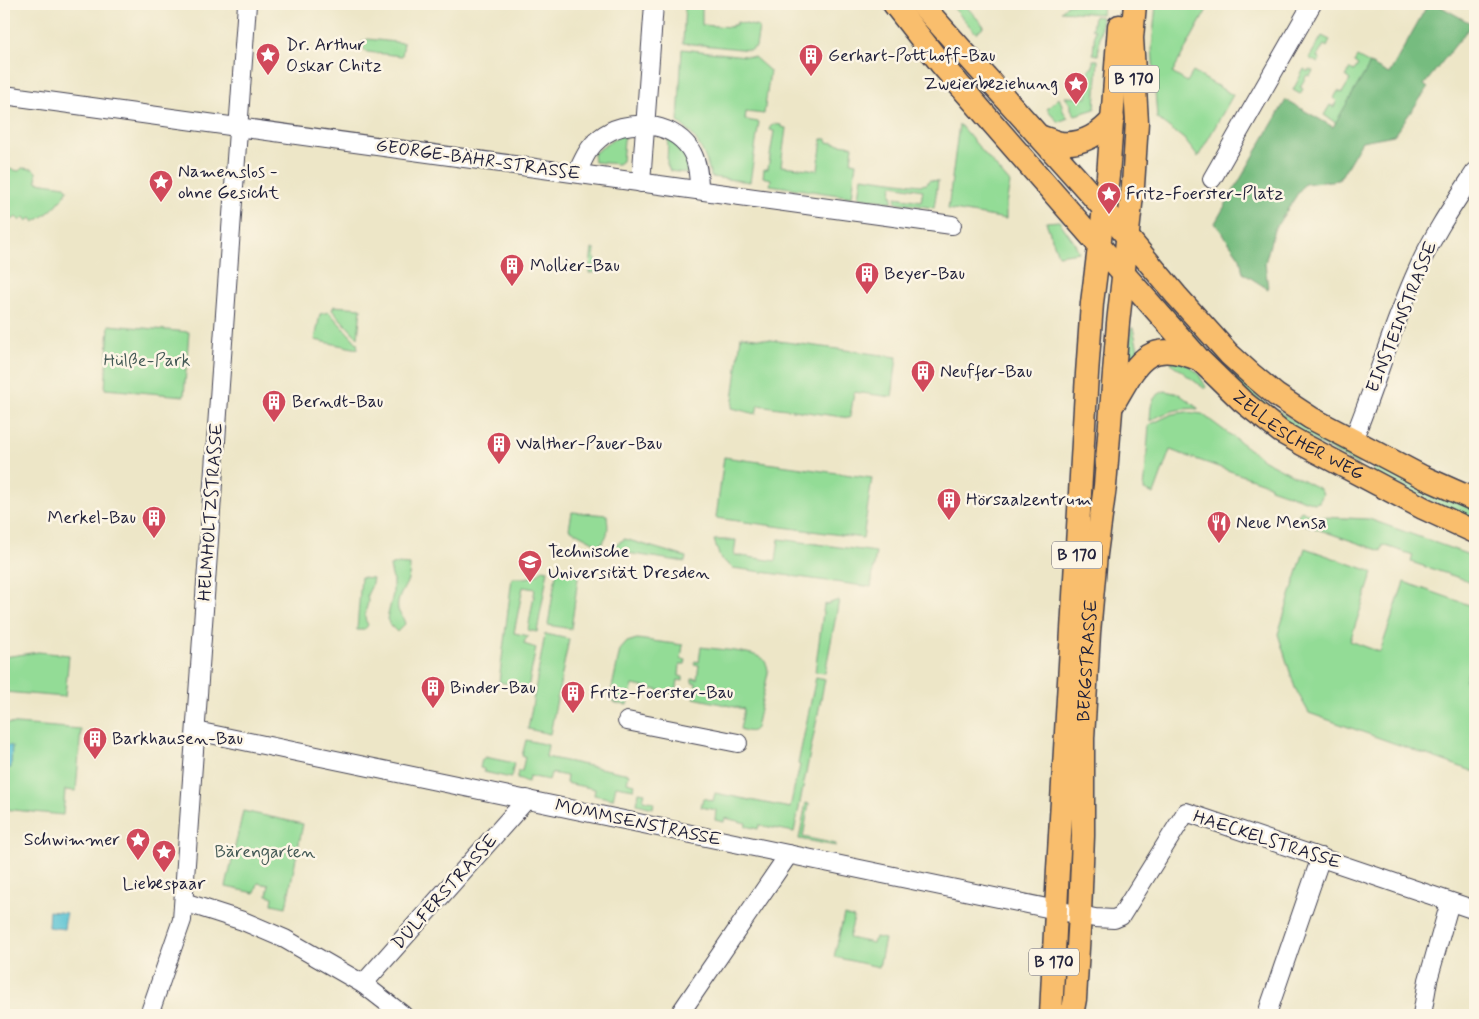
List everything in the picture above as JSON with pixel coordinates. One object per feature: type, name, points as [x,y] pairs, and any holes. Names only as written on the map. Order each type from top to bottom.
[{"type":"main road","points":[[894,4],[941,64],[1124,274]]},
{"type":"main road","points":[[921,4],[1128,238]]},
{"type":"main road","name":"B 170","points":[[1050,1015],[1087,374],[1092,303],[1105,210],[1120,4]]},
{"type":"main road","name":"B 170","points":[[1124,274],[1137,122],[1132,38],[1135,4]]},
{"type":"main road","points":[[1038,136],[1061,143],[1077,142],[1100,132],[1113,119]]},
{"type":"main road","name":"ZELLESCHER WEG","points":[[1128,238],[1166,284],[1229,354],[1276,395],[1312,418],[1353,440],[1475,500]]},
{"type":"main road","name":"ZELLESCHER WEG","points":[[1124,274],[1200,360],[1242,401],[1281,432],[1423,508],[1475,532]]},
{"type":"main road","name":"BERGSTRASSE","points":[[1072,1015],[1076,990],[1080,914],[1083,836],[1083,738],[1088,642],[1096,554],[1105,486],[1124,274]]},
{"type":"main road","points":[[1111,408],[1132,371],[1145,357],[1155,353],[1176,351],[1200,360]]},
{"type":"street","name":"HELMHOLTZSTRASSE","points":[[149,1015],[182,920],[184,902],[247,4]]},
{"type":"street","points":[[641,182],[654,4]]},
{"type":"street","points":[[1212,179],[1312,4]]},
{"type":"street","name":"GEORGE-BÄHR-STRASSE","points":[[4,95],[952,225]]},
{"type":"street","points":[[577,174],[587,152],[604,134],[612,129],[630,124],[645,125],[666,130],[685,143],[691,150],[697,166],[699,190]]},
{"type":"street","name":"EINSTEINSTRASSE","points":[[1353,440],[1417,271],[1438,231],[1475,172]]},
{"type":"street","points":[[627,721],[738,743]]},
{"type":"street","name":"MOMMSENSTRASSE","points":[[196,731],[1080,914]]},
{"type":"street","name":"DÜLFERSTRASSE","points":[[363,984],[527,800]]},
{"type":"street","name":"HAECKELSTRASSE","points":[[1080,914],[1114,919],[1121,916],[1186,812],[1475,910]]},
{"type":"street","points":[[679,1015],[789,854]]},
{"type":"street","points":[[1268,1015],[1321,857]]},
{"type":"street","points":[[184,902],[242,921],[285,939],[363,984],[403,1015]]},
{"type":"street","points":[[1422,1015],[1428,980],[1450,902]]},
{"type":"green space","points":[[685,4],[702,4],[702,25],[732,27],[737,22],[759,27],[756,47],[750,50],[683,43]]},
{"type":"green space","points":[[950,4],[964,4],[984,26],[976,33]]},
{"type":"green space","points":[[1068,4],[1103,4],[1102,14],[1061,11]]},
{"type":"green space","points":[[1156,4],[1210,4],[1172,73],[1187,82],[1193,72],[1233,95],[1198,157],[1184,139],[1157,118],[1152,47]]},
{"type":"green space","points":[[1428,4],[1436,4],[1472,24],[1424,85],[1428,88],[1394,135],[1362,141],[1339,180],[1304,184],[1274,230],[1265,263],[1268,289],[1243,273],[1240,258],[1215,223],[1286,100],[1333,127],[1370,64],[1389,74]]},
{"type":"green space","points":[[1094,16],[1102,17],[1098,55],[1093,54],[1095,30],[1092,29]]},
{"type":"green space","points":[[1322,36],[1330,40],[1327,47],[1324,45],[1317,57],[1320,59],[1318,63],[1309,58]]},
{"type":"green space","points":[[368,39],[404,43],[402,56],[367,52],[363,48],[362,42]]},
{"type":"green space","points":[[682,49],[754,57],[770,71],[764,114],[746,112],[745,120],[759,122],[750,182],[711,177],[700,146],[685,127],[678,122]]},
{"type":"green space","points":[[1357,57],[1370,64],[1336,123],[1324,115],[1330,105],[1334,107],[1337,101],[1334,98],[1338,91],[1342,93],[1350,80],[1346,77],[1350,69],[1354,71],[1358,65],[1354,62]]},
{"type":"green space","points":[[1093,60],[1098,60],[1095,109],[1075,115],[1065,97],[1087,98],[1089,69],[1093,67]]},
{"type":"green space","points":[[1304,69],[1308,72],[1309,69],[1313,71],[1310,76],[1307,75],[1300,87],[1303,89],[1300,94],[1293,90]]},
{"type":"green space","points":[[1059,98],[1063,111],[1068,118],[1058,122],[1047,109]]},
{"type":"green space","points":[[774,124],[786,128],[781,166],[818,170],[822,139],[827,139],[827,142],[853,146],[851,162],[856,163],[852,197],[770,185],[771,179],[763,177],[764,169],[768,169],[774,131],[769,130]]},
{"type":"green space","points":[[959,124],[1010,183],[1006,204],[1006,219],[948,209]]},
{"type":"green space","points":[[625,131],[622,161],[618,164],[594,162],[593,154]]},
{"type":"green space","points":[[668,137],[686,155],[692,174],[670,171],[667,164]]},
{"type":"green space","points":[[4,168],[19,171],[22,168],[33,169],[36,172],[37,182],[65,186],[68,190],[53,208],[34,222],[31,218],[27,221],[24,217],[20,221],[16,217],[12,220],[9,217],[6,219],[4,227]]},
{"type":"green space","points":[[862,177],[920,185],[927,184],[929,180],[938,181],[934,208],[895,202],[896,197],[921,201],[923,190],[892,185],[892,202],[859,197]]},
{"type":"green space","points":[[1059,221],[1079,252],[1058,255],[1046,222]]},
{"type":"green space","points":[[592,249],[595,249],[594,259],[597,260],[595,264],[600,267],[599,272],[589,273]]},
{"type":"green space","points":[[1164,301],[1202,344],[1260,399],[1290,418],[1364,454],[1358,465],[1296,431],[1233,382],[1161,305]]},
{"type":"green space","points":[[334,306],[361,308],[358,338],[332,310]]},
{"type":"green space","points":[[329,312],[357,343],[358,349],[315,340],[320,314]]},
{"type":"green space","name":"Hülße-Park","points":[[109,325],[189,332],[184,396],[105,389]]},
{"type":"green space","points":[[1131,328],[1133,328],[1139,353],[1129,359]]},
{"type":"green space","points":[[741,336],[897,357],[892,397],[854,392],[850,418],[758,405],[756,414],[732,408]]},
{"type":"green space","points":[[1170,357],[1179,358],[1198,373],[1206,387],[1205,389],[1172,364]]},
{"type":"green space","points":[[1165,391],[1179,394],[1199,409],[1173,411],[1150,421],[1152,402],[1156,396]]},
{"type":"green space","points":[[1186,412],[1202,414],[1264,460],[1320,489],[1323,494],[1319,502],[1314,503],[1270,488],[1270,485],[1170,450],[1154,494],[1144,490],[1149,425],[1172,414]]},
{"type":"green space","points":[[724,457],[872,478],[863,538],[716,518]]},
{"type":"green space","points":[[1376,461],[1475,509],[1475,523],[1372,472]]},
{"type":"green space","points":[[1301,511],[1321,517],[1369,519],[1475,557],[1475,583],[1411,562],[1413,555],[1383,545],[1381,551],[1294,521]]},
{"type":"green space","points":[[572,512],[607,515],[607,532],[603,542],[599,545],[569,529]]},
{"type":"green space","points":[[625,539],[686,557],[685,562],[614,551],[612,546]]},
{"type":"green space","points":[[779,539],[876,552],[871,587],[733,568],[720,558],[714,540],[736,540],[734,555],[776,561]]},
{"type":"green space","points":[[1305,548],[1373,572],[1350,641],[1380,652],[1404,582],[1475,607],[1475,652],[1465,681],[1475,684],[1475,772],[1309,713],[1295,688],[1278,634]]},
{"type":"green space","points":[[396,564],[410,565],[410,572],[398,606],[405,624],[397,632],[387,619],[393,594],[390,566]]},
{"type":"green space","points":[[557,568],[579,571],[571,629],[548,625]]},
{"type":"green space","points":[[543,569],[548,570],[537,632],[528,630],[535,589],[523,587],[514,633],[529,636],[524,644],[536,648],[528,688],[499,682],[512,578],[533,576]]},
{"type":"green space","points":[[361,577],[373,578],[367,595],[368,603],[365,613],[368,625],[364,630],[357,630]]},
{"type":"green space","points":[[839,600],[825,673],[815,672],[824,605]]},
{"type":"green space","points":[[545,634],[569,639],[550,734],[528,729]]},
{"type":"green space","points":[[637,639],[683,645],[681,659],[686,660],[685,664],[680,664],[679,676],[683,677],[683,681],[678,680],[676,694],[633,685],[627,705],[617,703],[611,699],[620,650],[627,642]]},
{"type":"green space","points":[[701,647],[748,653],[761,658],[765,662],[768,673],[756,728],[753,731],[740,729],[744,709],[694,698],[696,683],[692,682],[692,678],[697,679],[699,665],[694,664],[695,661],[699,662]]},
{"type":"green space","points":[[38,652],[69,655],[65,697],[4,692],[4,657]]},
{"type":"green space","points":[[816,677],[825,679],[794,832],[759,825],[758,829],[745,826],[746,823],[725,818],[724,822],[715,820],[716,810],[701,807],[703,798],[713,801],[715,793],[790,808]]},
{"type":"green space","points":[[4,723],[81,729],[76,791],[65,790],[63,815],[4,809]]},
{"type":"green space","points":[[526,740],[548,745],[546,757],[629,774],[627,782],[635,784],[634,789],[616,786],[613,799],[594,795],[595,789],[566,783],[567,776],[551,773],[549,780],[529,776],[528,782],[517,779],[518,771],[522,771],[525,757],[522,756]]},
{"type":"green space","points":[[485,757],[514,763],[511,778],[484,772],[484,769],[480,768],[482,759]]},
{"type":"green space","points":[[639,792],[645,793],[643,800],[654,802],[653,808],[637,804]]},
{"type":"green space","points":[[806,803],[809,804],[803,837],[836,844],[836,846],[799,839]]},
{"type":"green space","name":"Bärengarten","points":[[243,811],[303,824],[286,907],[272,904],[273,897],[267,895],[269,885],[258,883],[255,893],[226,887]]},
{"type":"green space","points":[[844,915],[854,918],[849,938],[873,943],[875,937],[885,939],[879,967],[834,957]]},
{"type":"water","points":[[4,745],[12,746],[11,768],[4,768]]},
{"type":"water","points":[[49,911],[66,913],[64,929],[48,927]]},
{"type":"place","name":"Dr. Arthur Oskar Chitz","points":[[268,76]]},
{"type":"place","name":"Gerhart-Potthoff-Bau","points":[[811,77]]},
{"type":"place","name":"Zweierbeziehung","points":[[1076,105]]},
{"type":"place","name":"Namenslos - ohne Gesicht","points":[[161,203]]},
{"type":"place","name":"Fritz-Foerster-Platz","points":[[1109,215]]},
{"type":"place","name":"Mollier-Bau","points":[[512,287]]},
{"type":"place","name":"Beyer-Bau","points":[[867,295]]},
{"type":"place","name":"Neuffer-Bau","points":[[923,393]]},
{"type":"place","name":"Berndt-Bau","points":[[274,423]]},
{"type":"place","name":"Walther-Pauer-Bau","points":[[499,465]]},
{"type":"place","name":"Hörsaalzentrum","points":[[949,521]]},
{"type":"place","name":"Merkel-Bau","points":[[154,539]]},
{"type":"place","name":"Neue Mensa","points":[[1219,544]]},
{"type":"place","name":"Technische Universität Dresden","points":[[530,583]]},
{"type":"place","name":"Binder-Bau","points":[[433,709]]},
{"type":"place","name":"Fritz-Foerster-Bau","points":[[573,714]]},
{"type":"place","name":"Barkhausen-Bau","points":[[95,760]]},
{"type":"place","name":"Schwimmer","points":[[138,861]]},
{"type":"place","name":"Liebespaar","points":[[164,873]]}]
